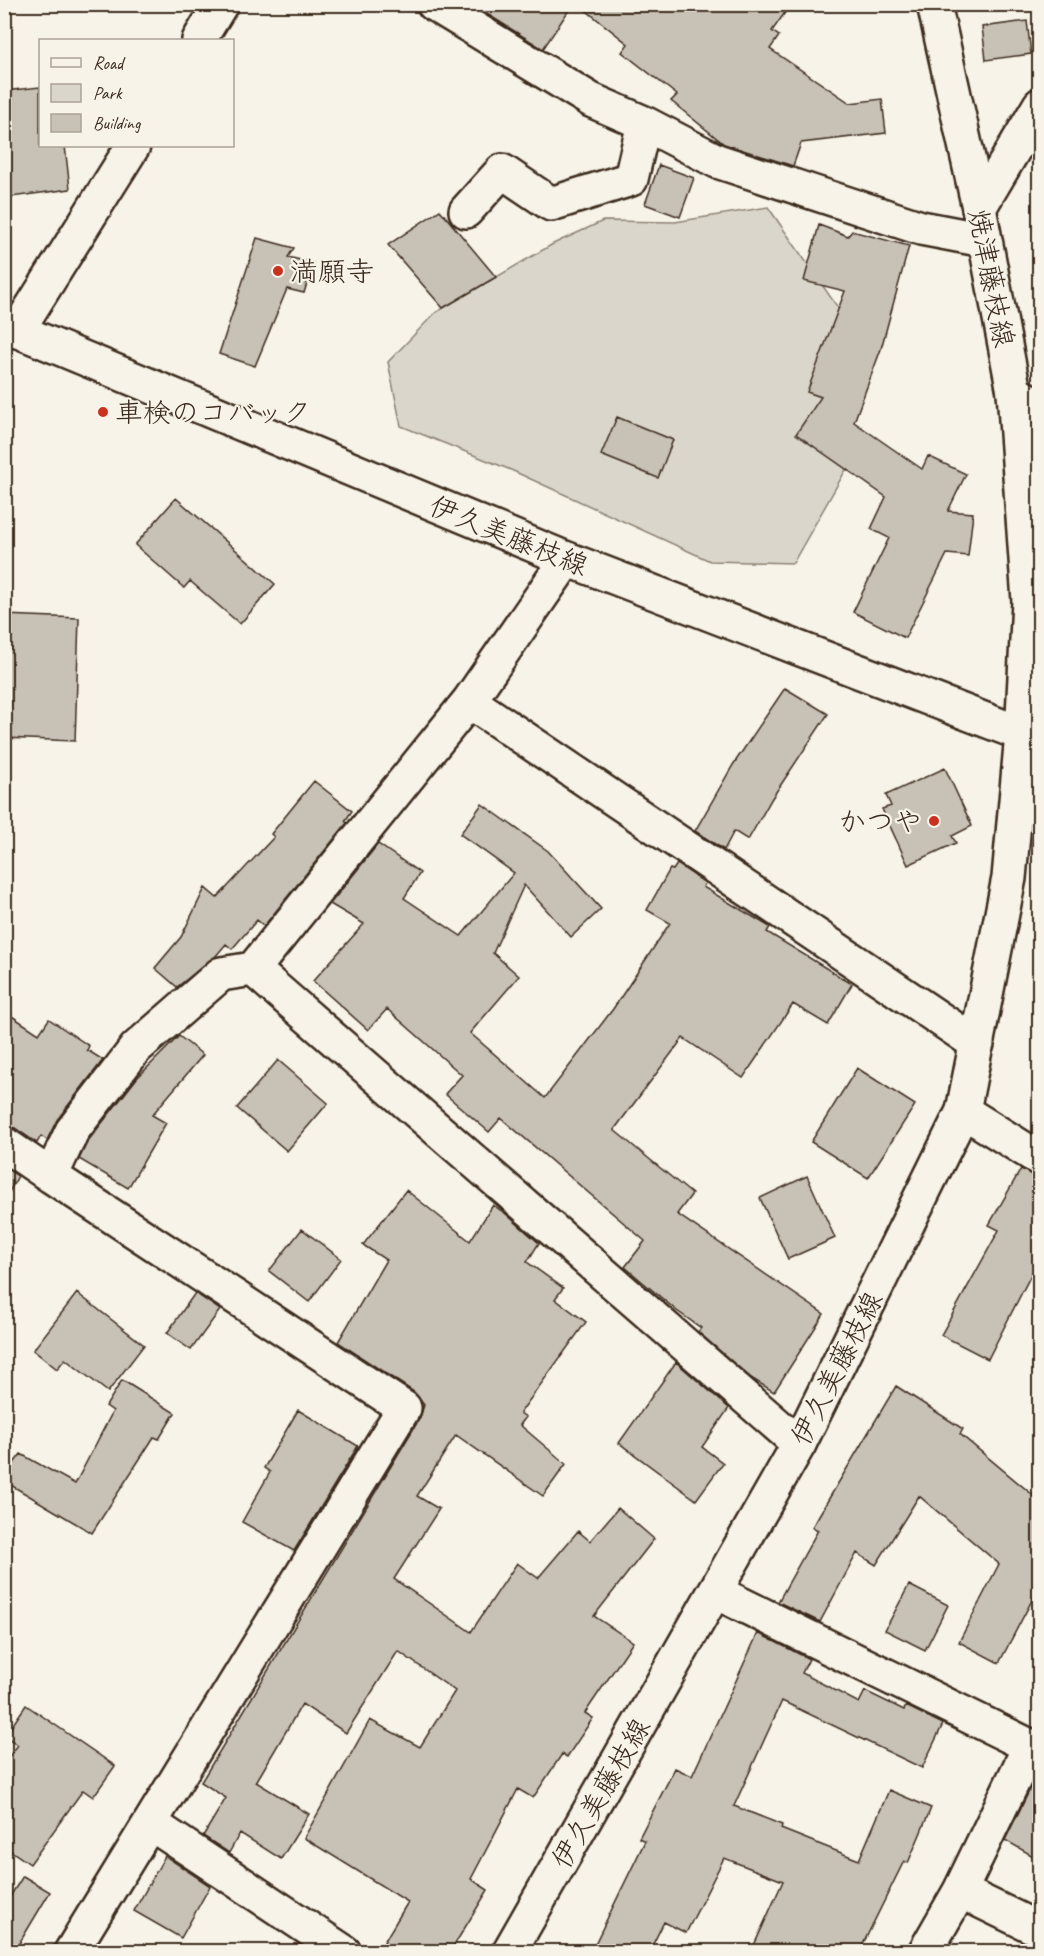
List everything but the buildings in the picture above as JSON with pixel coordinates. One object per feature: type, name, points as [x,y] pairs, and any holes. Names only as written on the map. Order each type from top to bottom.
[{"type":"street","points":[[200,39],[221,4]]},
{"type":"street","points":[[434,4],[591,100],[644,123],[717,161],[921,228],[984,240]]},
{"type":"street","name":"焼津藤枝線","points":[[934,4],[984,240],[1027,400],[1031,739]]},
{"type":"street","points":[[979,208],[1040,105]]},
{"type":"street","points":[[466,211],[502,171],[551,204],[631,179],[644,123]]},
{"type":"street","points":[[9,333],[132,147]]},
{"type":"street","name":"伊久美藤枝線","points":[[9,333],[567,559],[1031,739],[1009,878],[963,1111],[799,1444],[509,1952]]},
{"type":"street","points":[[51,1176],[72,1131],[136,1048],[221,974],[253,969],[469,701],[567,559]]},
{"type":"street","points":[[469,701],[978,1044]]},
{"type":"street","points":[[253,969],[799,1444]]},
{"type":"street","points":[[963,1111],[1040,1159]]},
{"type":"street","points":[[4,1144],[404,1408],[71,1952]]},
{"type":"street","points":[[716,1592],[1034,1749],[926,1952]]},
{"type":"street","points":[[150,1822],[344,1952]]},
{"type":"street","points":[[960,1891],[1040,1930]]},
{"type":"green space","points":[[768,207],[843,315],[848,466],[793,563],[710,561],[511,470],[401,426],[388,362],[435,313],[553,244],[603,221],[675,222]]},
{"type":"place","name":"満願寺","points":[[278,271]]},
{"type":"place","name":"車検のコバック","points":[[103,412]]},
{"type":"place","name":"かつや","points":[[934,821]]}]
